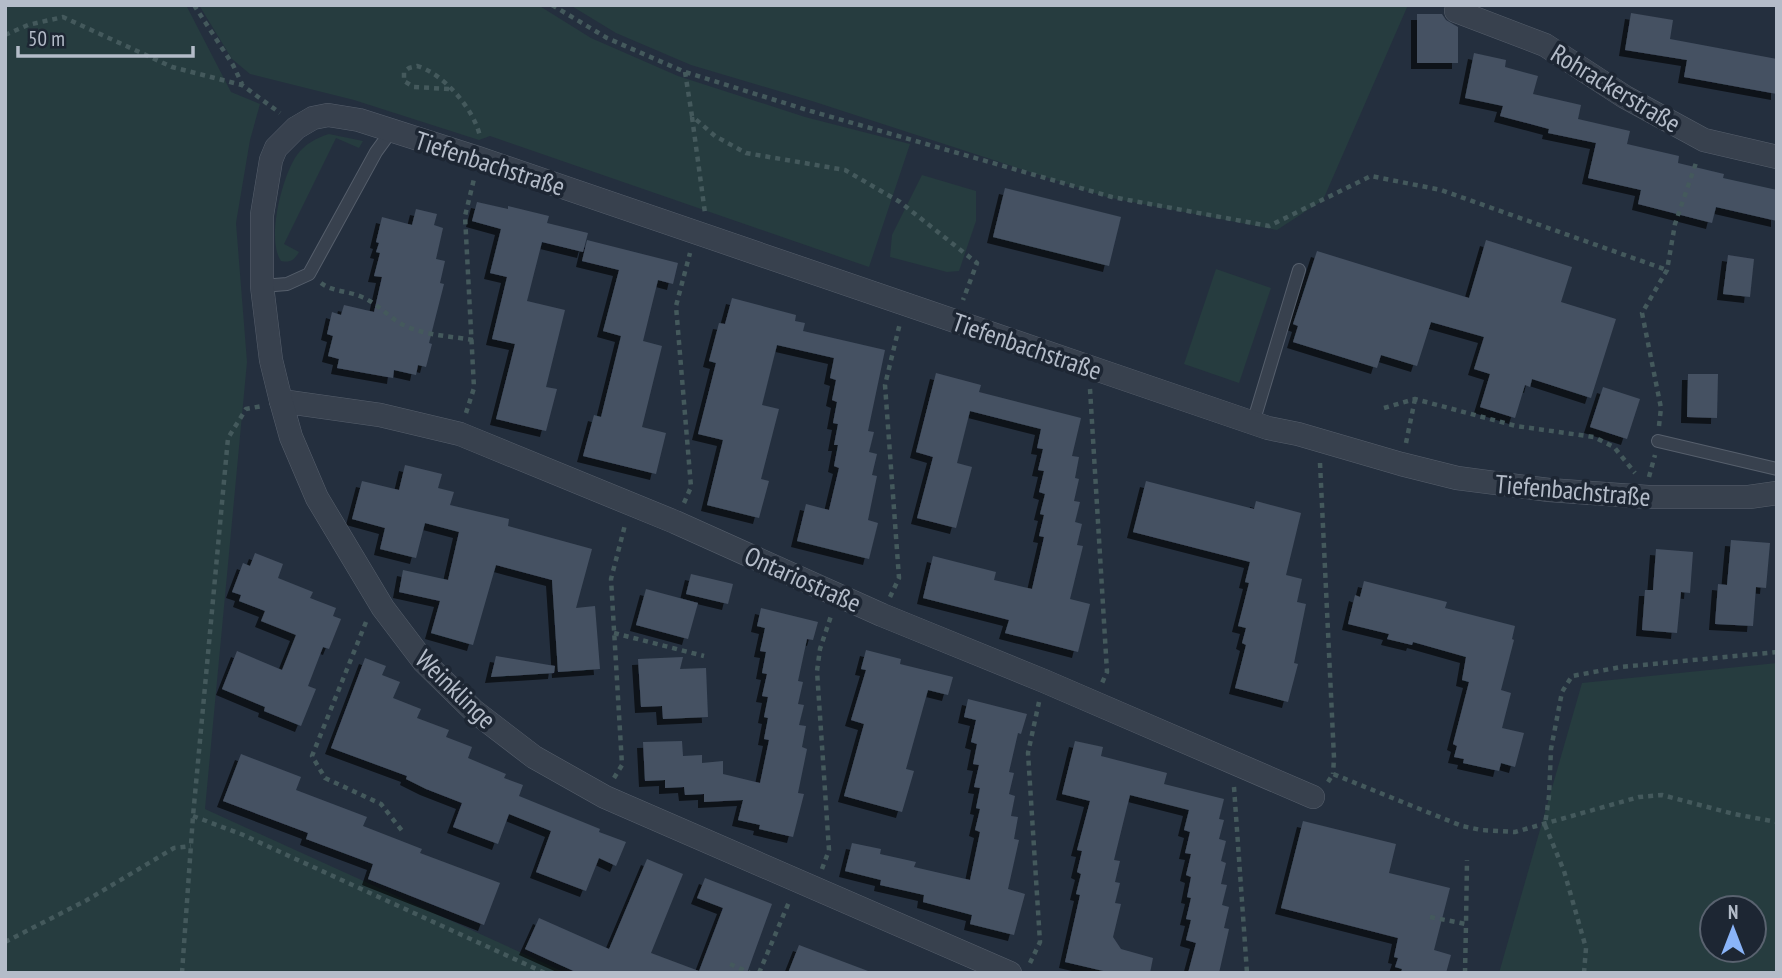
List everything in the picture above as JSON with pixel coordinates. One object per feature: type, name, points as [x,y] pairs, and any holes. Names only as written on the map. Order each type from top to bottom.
[{"type":"street","name":"Rohrackerstraße","points":[[1456,11],[1545,45],[1625,96],[1704,139],[1777,157]]},
{"type":"street","name":"Tiefenbachstraße","points":[[296,128],[313,118],[328,116],[359,120],[478,158],[1254,423],[1457,478],[1549,490],[1749,497],[1777,493]]},
{"type":"street","name":"Weinklinge","points":[[296,128],[276,148],[271,160],[262,215],[262,286],[269,347],[281,401],[291,437],[317,498],[383,608],[424,662],[474,711],[534,757],[605,797],[1010,973]]},
{"type":"street","name":"Ontariostraße","points":[[281,401],[380,415],[460,434],[675,522],[882,615],[1313,797]]},
{"type":"lane","points":[[262,286],[287,284],[309,274],[376,152],[392,130]]},
{"type":"lane","points":[[1254,423],[1298,270]]},
{"type":"lane","points":[[1658,441],[1777,469]]},
{"type":"path","points":[[194,5],[233,65],[242,85]]},
{"type":"path","points":[[552,5],[607,38],[685,72],[807,110],[1112,197],[1269,226],[1371,176],[1441,190],[1667,270]]},
{"type":"path","points":[[5,35],[28,25],[63,17],[172,67],[242,85],[296,128]]},
{"type":"path","points":[[449,89],[414,87],[404,81],[404,72],[418,66],[445,81],[478,130],[481,145],[466,216],[474,388],[460,434]]},
{"type":"path","points":[[675,522],[691,487],[676,306],[701,234],[692,116],[685,72]]},
{"type":"path","points":[[692,116],[715,136],[746,153],[845,170],[900,202],[977,263],[954,322]]},
{"type":"path","points":[[1647,492],[1658,441],[1661,408],[1642,313],[1667,270],[1675,224],[1704,139]]},
{"type":"path","points":[[309,274],[328,288],[360,295],[400,323],[473,340]]},
{"type":"path","points":[[882,615],[899,578],[885,385],[905,305]]},
{"type":"path","points":[[1089,367],[1107,672],[1094,703]]},
{"type":"path","points":[[1384,408],[1415,399],[1516,426],[1594,437],[1614,447],[1647,492]]},
{"type":"path","points":[[1401,464],[1415,399]]},
{"type":"path","points":[[182,973],[193,816],[228,438],[246,409],[281,401]]},
{"type":"path","points":[[1313,797],[1321,793],[1333,774],[1335,758],[1319,463],[1334,467],[1340,447]]},
{"type":"path","points":[[605,797],[622,765],[611,579],[630,504]]},
{"type":"path","points":[[759,973],[806,885],[829,850],[817,671],[820,649],[838,595]]},
{"type":"path","points":[[383,608],[365,622],[312,756],[325,778],[381,804],[403,832]]},
{"type":"path","points":[[614,633],[704,656]]},
{"type":"path","points":[[1584,973],[1586,948],[1564,871],[1545,825],[1551,749],[1562,692],[1572,676],[1621,667],[1777,652]]},
{"type":"path","points":[[1026,973],[1040,943],[1028,752],[1035,718]]},
{"type":"path","points":[[1232,761],[1247,973]]},
{"type":"path","points":[[1333,774],[1462,826],[1481,830],[1515,832],[1639,797],[1662,795],[1777,822]]},
{"type":"path","points":[[193,816],[241,834],[545,973]]},
{"type":"path","points":[[5,942],[87,900],[174,848],[191,846]]},
{"type":"path","points":[[1465,973],[1467,860]]},
{"type":"path","points":[[1430,917],[1466,924]]},
{"type":"path","points":[[730,964],[750,973]]},
{"type":"green space","points":[[5,5],[186,5],[231,92],[260,104],[250,140],[236,223],[247,362],[205,809],[566,973],[5,973]]},
{"type":"green space","points":[[199,5],[538,5],[591,38],[678,76],[805,117],[910,144],[869,267],[490,136],[479,140],[354,100],[250,74],[232,59]]},
{"type":"green space","points":[[570,5],[1408,5],[1323,200],[1277,230],[1107,197],[812,101],[691,65],[616,33]]},
{"type":"green space","points":[[329,134],[363,141],[359,148],[336,138],[284,244],[299,252],[292,260],[281,261],[275,239],[278,208],[286,177],[297,155],[304,148]]},
{"type":"green space","points":[[922,175],[976,191],[976,221],[959,271],[947,272],[890,257],[892,235]]},
{"type":"green space","points":[[1216,269],[1271,288],[1239,383],[1184,364]]},
{"type":"green space","points":[[1777,663],[1777,973],[1499,973],[1582,683]]},
{"type":"building","points":[[1631,13],[1673,20],[1670,39],[1777,59],[1777,94],[1684,77],[1687,60],[1625,50]]},
{"type":"building","points":[[1417,14],[1442,14],[1446,20],[1458,27],[1458,63],[1417,63]]},
{"type":"building","points":[[1474,53],[1506,60],[1505,67],[1538,76],[1533,94],[1581,105],[1578,119],[1630,131],[1627,144],[1679,156],[1678,163],[1724,174],[1723,178],[1777,190],[1777,221],[1716,207],[1712,223],[1638,204],[1641,190],[1588,178],[1596,143],[1548,133],[1549,129],[1500,116],[1503,106],[1465,98]]},
{"type":"building","points":[[1005,188],[1121,217],[1109,266],[993,237]]},
{"type":"building","points":[[477,202],[549,216],[547,223],[588,233],[583,252],[542,242],[527,301],[565,310],[546,387],[557,389],[546,431],[496,419],[515,344],[492,339],[507,277],[490,273],[501,229],[472,221]]},
{"type":"building","points":[[416,209],[437,214],[434,225],[443,228],[436,259],[445,261],[440,283],[444,284],[429,343],[432,344],[426,367],[418,365],[416,375],[394,370],[393,378],[337,368],[339,359],[328,356],[333,336],[327,334],[332,312],[341,315],[344,305],[374,312],[382,277],[374,276],[380,253],[376,252],[379,243],[376,242],[382,217],[412,225]]},
{"type":"building","points":[[587,240],[678,263],[673,284],[658,280],[643,341],[662,346],[642,427],[666,433],[656,474],[583,456],[594,415],[601,417],[621,336],[603,331],[619,270],[582,261]]},
{"type":"building","points":[[1486,240],[1572,267],[1561,302],[1616,319],[1591,398],[1532,379],[1530,387],[1525,385],[1515,418],[1480,407],[1490,374],[1474,369],[1484,337],[1431,322],[1417,366],[1381,355],[1377,368],[1293,342],[1298,326],[1293,324],[1317,251],[1469,298]]},
{"type":"building","points":[[1728,255],[1754,259],[1750,297],[1723,294]]},
{"type":"building","points":[[732,298],[796,315],[795,321],[805,323],[803,331],[885,350],[868,431],[874,432],[869,452],[877,454],[872,475],[877,476],[868,520],[878,523],[869,559],[797,541],[806,504],[829,510],[839,468],[834,466],[838,424],[833,423],[837,402],[832,400],[836,380],[830,378],[834,358],[777,345],[762,405],[779,409],[761,479],[769,481],[759,518],[707,505],[723,440],[698,434],[716,363],[709,361],[719,323],[725,324]]},
{"type":"building","points":[[936,373],[981,385],[979,392],[1081,418],[1072,456],[1079,457],[1075,478],[1079,479],[1074,501],[1080,502],[1075,522],[1082,524],[1077,545],[1083,546],[1070,599],[1090,604],[1078,652],[1005,633],[1009,620],[923,598],[933,556],[996,572],[994,580],[1032,589],[1044,537],[1039,536],[1044,515],[1040,514],[1045,494],[1039,492],[1044,471],[1038,470],[1043,449],[1037,448],[1041,429],[970,411],[957,463],[972,467],[956,528],[917,518],[933,457],[916,452]]},
{"type":"building","points":[[1688,374],[1718,374],[1717,418],[1687,417]]},
{"type":"building","points":[[1603,387],[1640,399],[1627,439],[1590,427]]},
{"type":"building","points":[[405,465],[442,474],[438,488],[454,492],[450,505],[509,519],[508,526],[592,549],[576,608],[595,606],[600,669],[558,672],[552,580],[496,565],[473,645],[431,633],[440,601],[399,592],[403,570],[448,580],[459,532],[425,523],[416,558],[380,549],[385,528],[352,519],[362,481],[399,490]]},
{"type":"building","points":[[1146,481],[1254,509],[1256,501],[1301,513],[1286,575],[1302,579],[1297,602],[1306,604],[1294,663],[1298,664],[1288,702],[1235,688],[1246,645],[1242,643],[1246,628],[1238,626],[1249,583],[1245,582],[1250,562],[1133,532]]},
{"type":"building","points":[[1731,540],[1770,543],[1766,588],[1756,587],[1753,626],[1715,624],[1718,584],[1727,585]]},
{"type":"building","points":[[1656,549],[1693,552],[1690,593],[1681,592],[1677,633],[1642,630],[1645,590],[1653,590]]},
{"type":"building","points":[[255,553],[283,564],[278,578],[313,592],[310,598],[336,608],[333,616],[341,619],[329,649],[323,647],[308,686],[316,689],[301,726],[264,711],[265,707],[222,689],[237,651],[282,670],[296,635],[261,621],[265,611],[239,601],[241,595],[232,592],[243,563],[250,566]]},
{"type":"building","points":[[691,574],[733,584],[728,604],[686,594]]},
{"type":"building","points":[[1364,581],[1447,602],[1445,608],[1515,626],[1501,690],[1511,693],[1502,728],[1524,733],[1515,767],[1501,763],[1499,771],[1463,763],[1464,759],[1454,757],[1457,746],[1453,744],[1469,682],[1462,680],[1466,657],[1413,642],[1412,645],[1387,639],[1389,634],[1348,624],[1355,595],[1360,597]]},
{"type":"building","points":[[646,589],[698,603],[688,639],[636,625]]},
{"type":"building","points":[[761,608],[818,622],[813,640],[807,639],[798,681],[803,682],[798,704],[804,705],[799,725],[806,726],[802,747],[807,749],[798,793],[804,794],[793,837],[759,829],[760,825],[738,820],[743,800],[704,802],[704,794],[685,795],[684,787],[665,788],[665,780],[645,781],[643,742],[682,741],[683,756],[702,755],[702,763],[723,761],[723,774],[760,783],[769,740],[764,739],[768,697],[762,696],[767,674],[762,673],[766,652],[760,651],[765,628],[757,626]]},
{"type":"building","points":[[866,650],[901,659],[900,664],[953,677],[948,695],[928,690],[906,769],[914,771],[902,812],[844,796],[864,724],[851,720],[866,670],[861,669]]},
{"type":"building","points":[[496,656],[555,666],[554,673],[491,677]]},
{"type":"building","points":[[683,657],[680,669],[706,668],[708,717],[663,719],[662,706],[641,707],[638,659]]},
{"type":"building","points":[[365,658],[386,666],[382,675],[400,682],[393,698],[421,709],[417,718],[449,730],[446,737],[472,747],[468,758],[506,774],[504,778],[523,785],[519,796],[626,842],[616,866],[599,858],[586,891],[536,872],[551,831],[509,814],[498,844],[453,827],[462,803],[426,789],[406,779],[407,776],[331,748]]},
{"type":"building","points":[[968,699],[1027,714],[1021,734],[1018,733],[1009,772],[1014,773],[1009,794],[1015,796],[1011,816],[1018,817],[1014,839],[1019,840],[1008,889],[1025,894],[1014,935],[970,924],[972,915],[923,902],[924,895],[880,885],[881,880],[845,871],[852,843],[881,849],[880,854],[916,862],[914,867],[970,880],[980,832],[975,830],[980,809],[976,808],[980,788],[974,787],[979,765],[973,764],[977,744],[971,742],[976,720],[964,717]]},
{"type":"building","points":[[1075,741],[1103,747],[1101,756],[1167,773],[1164,784],[1224,799],[1219,819],[1224,820],[1219,839],[1226,841],[1221,861],[1226,863],[1221,884],[1227,885],[1222,905],[1229,907],[1224,928],[1229,929],[1219,973],[1188,973],[1196,943],[1186,940],[1191,920],[1186,919],[1191,898],[1187,897],[1191,877],[1186,875],[1191,854],[1185,853],[1190,832],[1184,830],[1189,810],[1130,795],[1114,860],[1120,861],[1115,882],[1120,883],[1115,903],[1121,904],[1113,937],[1121,949],[1153,958],[1150,973],[1112,973],[1065,962],[1080,895],[1076,894],[1081,874],[1077,872],[1082,851],[1077,850],[1090,801],[1062,794]]},
{"type":"building","points":[[241,754],[301,777],[296,790],[367,817],[363,826],[422,849],[420,853],[500,883],[484,925],[368,879],[373,864],[306,839],[308,833],[223,801]]},
{"type":"building","points":[[1303,821],[1396,844],[1389,873],[1450,888],[1434,950],[1451,955],[1446,973],[1401,973],[1402,969],[1395,967],[1398,958],[1394,957],[1398,938],[1281,908]]},
{"type":"building","points":[[647,859],[683,874],[651,953],[699,971],[723,908],[697,898],[705,878],[772,904],[747,973],[578,973],[525,949],[539,918],[609,949]]},
{"type":"building","points":[[799,945],[868,971],[868,973],[788,973]]}]
